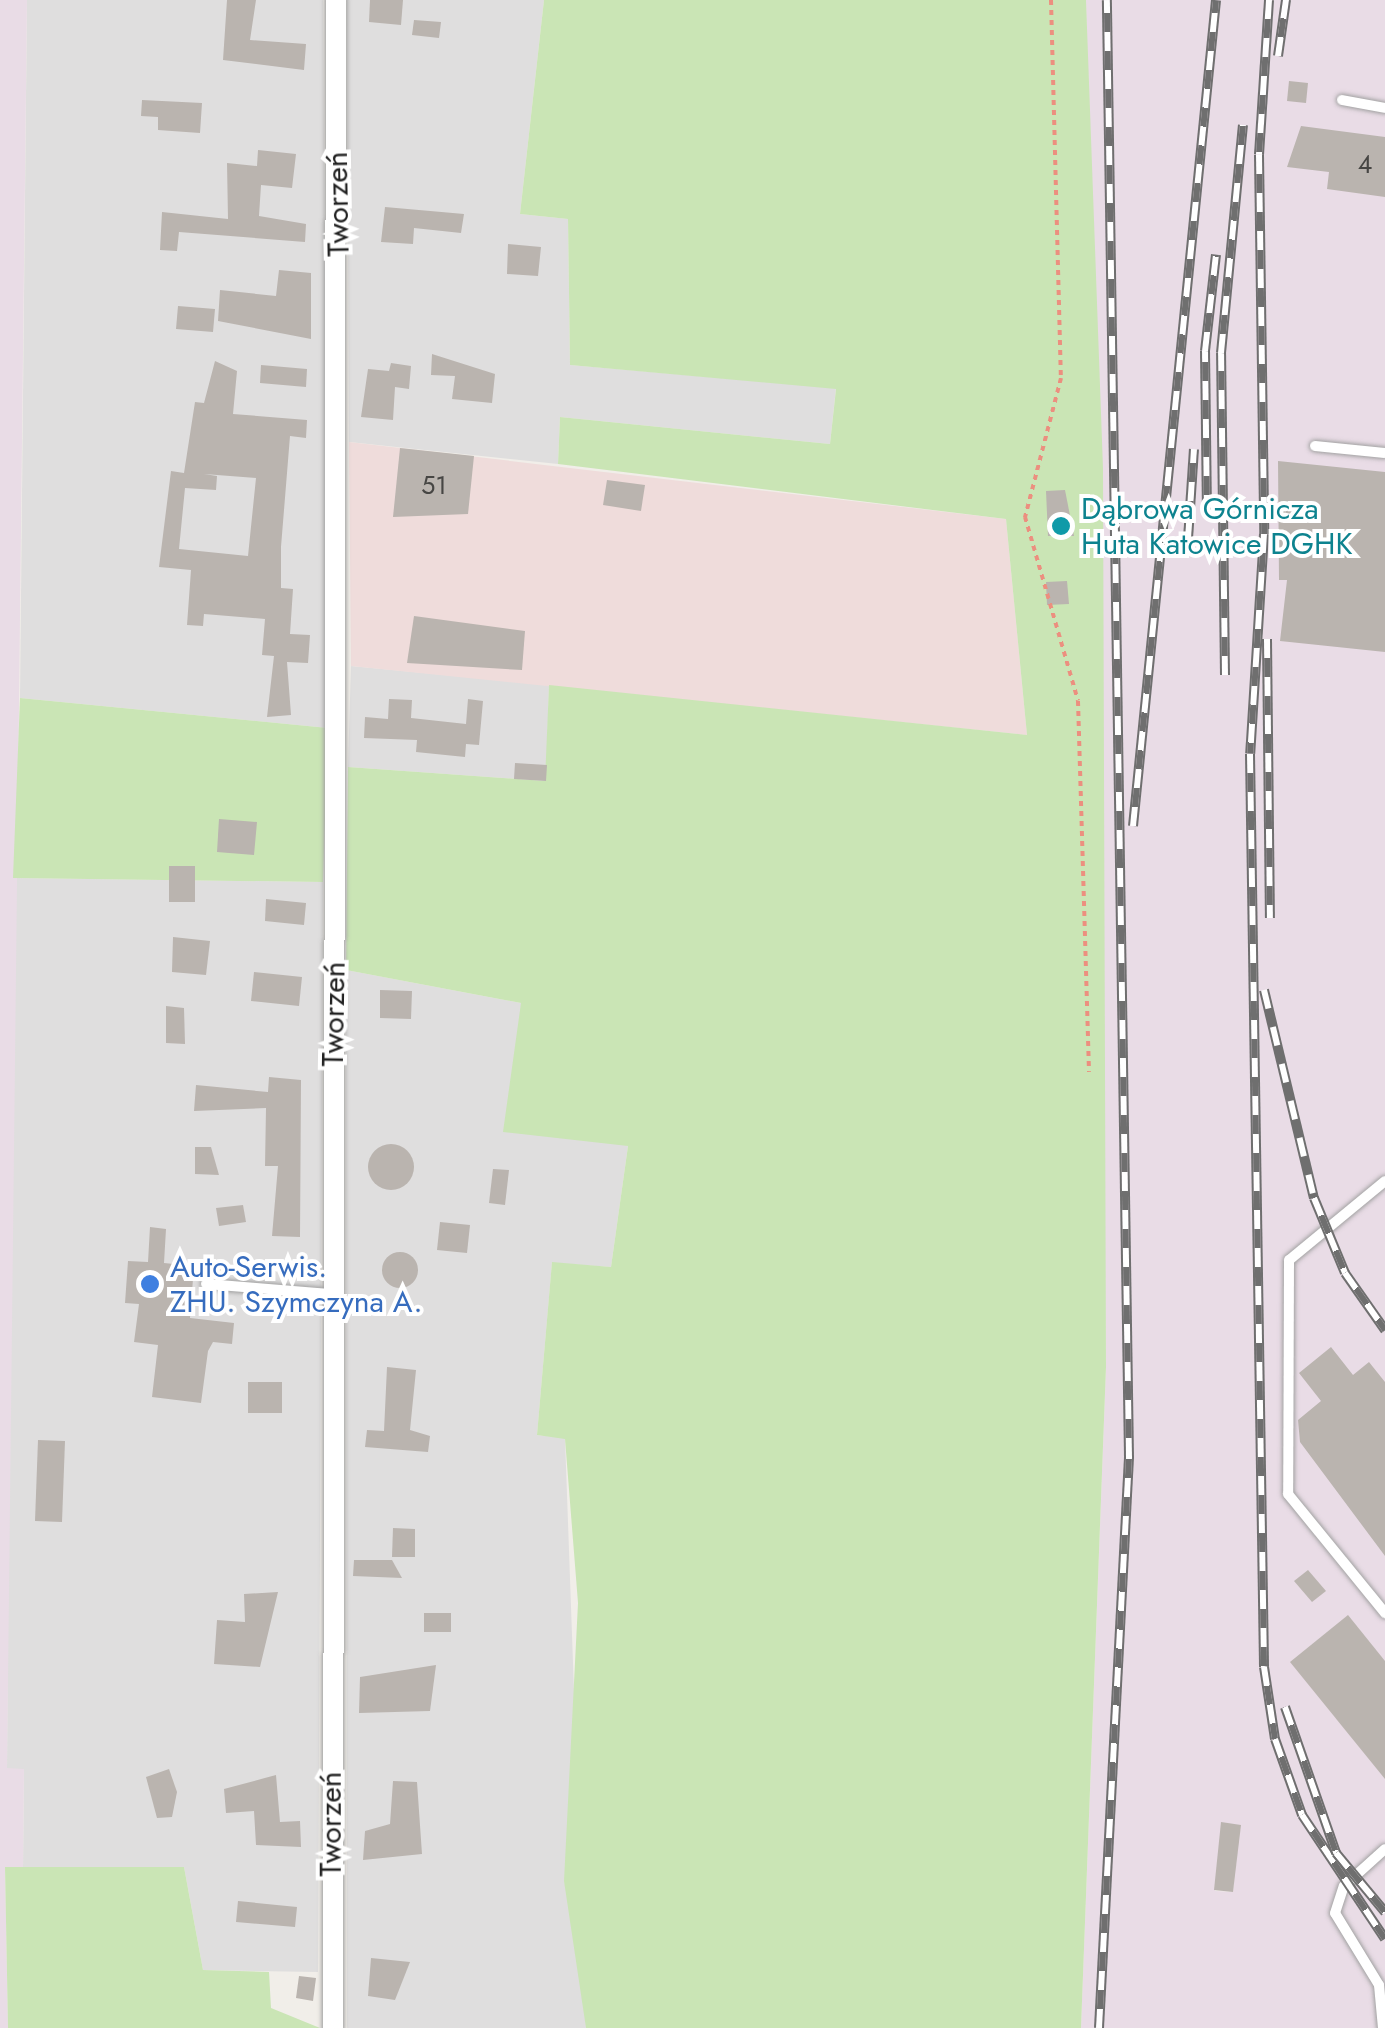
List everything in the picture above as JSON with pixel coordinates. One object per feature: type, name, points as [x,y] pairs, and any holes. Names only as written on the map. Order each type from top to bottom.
[{"type":"street","name":"Tworzeń","points":[[333,2028],[331,1294],[336,0]]},
{"type":"lane","points":[[1342,100],[1385,108]]},
{"type":"lane","points":[[1316,446],[1385,453]]},
{"type":"lane","points":[[1385,1181],[1289,1260],[1288,1494],[1385,1613]]},
{"type":"lane","points":[[206,1284],[331,1294]]},
{"type":"lane","points":[[1383,2028],[1378,1985],[1334,1913],[1344,1886],[1385,1849]]},
{"type":"path","points":[[1051,0],[1061,378],[1025,518],[1078,701],[1088,1072]]},
{"type":"shaded area","points":[[0,0],[27,0],[7,1768],[24,1769],[23,1867],[5,1867],[8,2028],[0,2028]]},
{"type":"shaded area","points":[[27,0],[323,0],[328,728],[20,698]]},
{"type":"shaded area","points":[[347,0],[544,0],[520,214],[568,219],[570,365],[836,388],[830,444],[560,417],[558,464],[349,442]]},
{"type":"shaded area","points":[[1086,0],[1385,0],[1385,2028],[1081,2028],[1106,1368]],"holes":[[[1239,1830],[1233,1892],[1215,1890]]]},
{"type":"shaded area","points":[[349,442],[1006,519],[1027,735],[351,666]]},
{"type":"shaded area","points":[[351,666],[549,685],[546,781],[348,767]]},
{"type":"shaded area","points":[[13,878],[323,882],[318,1972],[203,1970],[184,1867],[23,1867],[24,1770],[7,1769]]},
{"type":"shaded area","points":[[346,970],[521,1003],[628,1146],[611,1267],[552,1263],[537,1435],[565,1438],[586,2028],[347,2028]]},
{"type":"green space","points":[[544,0],[1086,0],[1103,468],[1106,1367],[1081,2028],[586,2028],[564,1881],[578,1603],[565,1439],[537,1435],[552,1262],[611,1267],[628,1146],[503,1132],[521,1003],[346,970],[348,767],[545,781],[549,685],[1027,735],[1006,519],[558,464],[560,417],[830,444],[836,389],[570,365],[568,219],[520,214]]},
{"type":"green space","points":[[20,698],[328,728],[323,882],[13,878]]},
{"type":"green space","points":[[5,1867],[184,1867],[203,1970],[269,1972],[271,2008],[320,2028],[8,2028]]},
{"type":"building","points":[[227,0],[256,0],[250,40],[306,44],[304,70],[223,60]]},
{"type":"building","points":[[370,0],[403,0],[401,25],[369,22]]},
{"type":"building","points":[[414,20],[441,22],[439,38],[412,35]]},
{"type":"building","points":[[1289,81],[1308,83],[1306,103],[1287,101]]},
{"type":"building","points":[[142,100],[202,103],[200,133],[158,130],[158,117],[141,116]]},
{"type":"building","points":[[1301,126],[1385,137],[1385,197],[1327,189],[1329,172],[1287,167]]},
{"type":"building","points":[[258,150],[296,154],[292,188],[261,185],[259,216],[306,224],[305,242],[179,232],[177,251],[160,250],[162,212],[228,219],[227,163],[257,166]]},
{"type":"building","points":[[385,207],[464,214],[461,233],[414,228],[413,244],[381,242]]},
{"type":"building","points":[[508,244],[541,247],[538,276],[507,274]]},
{"type":"building","points":[[279,270],[311,273],[311,339],[218,321],[220,290],[276,296]]},
{"type":"building","points":[[178,306],[215,309],[213,332],[176,329]]},
{"type":"building","points":[[432,354],[495,374],[492,403],[452,399],[455,376],[431,375]]},
{"type":"building","points":[[215,361],[237,371],[233,414],[307,420],[306,438],[290,436],[281,547],[281,588],[293,589],[290,634],[310,635],[308,663],[287,662],[291,715],[267,717],[274,656],[262,655],[265,619],[204,614],[203,626],[187,625],[191,570],[159,567],[171,471],[184,473],[195,402],[204,403]],"holes":[[[204,474],[256,478],[248,556],[179,549],[185,488],[216,490],[217,476]]]},
{"type":"building","points":[[391,363],[411,366],[409,389],[395,387],[393,420],[361,417],[368,369],[389,371]]},
{"type":"building","points":[[261,365],[307,369],[306,387],[260,383]]},
{"type":"building","points":[[400,448],[474,456],[468,514],[393,517]]},
{"type":"building","points":[[1278,461],[1385,472],[1385,652],[1280,641],[1287,580],[1279,580]]},
{"type":"building","points":[[607,480],[645,485],[641,511],[603,505]]},
{"type":"building","points":[[1065,490],[1074,536],[1048,536],[1046,491]]},
{"type":"building","points":[[1067,581],[1069,604],[1047,605],[1046,582]]},
{"type":"building","points":[[414,616],[525,631],[522,670],[407,663]]},
{"type":"building","points":[[389,699],[412,700],[411,718],[466,724],[468,699],[483,701],[479,745],[466,744],[465,757],[416,752],[417,740],[364,738],[365,717],[388,719]]},
{"type":"building","points":[[515,763],[547,765],[546,781],[514,779]]},
{"type":"building","points":[[219,819],[257,822],[254,855],[217,852]]},
{"type":"building","points":[[169,866],[195,866],[195,902],[169,902]]},
{"type":"building","points":[[266,899],[306,903],[304,925],[265,921]]},
{"type":"building","points":[[173,937],[210,941],[206,975],[172,972]]},
{"type":"building","points":[[254,972],[302,977],[299,1006],[251,1001]]},
{"type":"building","points":[[380,990],[412,991],[411,1019],[380,1018]]},
{"type":"building","points":[[166,1006],[184,1008],[185,1044],[166,1043]]},
{"type":"building","points":[[269,1077],[301,1080],[300,1237],[272,1236],[278,1166],[265,1166],[266,1108],[194,1111],[196,1085],[268,1092]]},
{"type":"building","points":[[391,1144],[407,1151],[414,1167],[407,1183],[391,1190],[375,1183],[368,1167],[375,1151]]},
{"type":"building","points":[[195,1147],[211,1147],[219,1175],[195,1174]]},
{"type":"building","points":[[493,1169],[509,1170],[505,1205],[489,1203]]},
{"type":"building","points":[[243,1205],[246,1222],[219,1226],[216,1208]]},
{"type":"building","points":[[440,1222],[470,1225],[467,1253],[437,1250]]},
{"type":"building","points":[[150,1227],[166,1229],[164,1263],[194,1266],[190,1318],[234,1323],[232,1344],[213,1342],[208,1351],[201,1403],[152,1397],[158,1345],[134,1342],[139,1304],[125,1303],[128,1261],[148,1262]]},
{"type":"building","points":[[400,1252],[412,1258],[418,1270],[412,1282],[400,1288],[388,1282],[382,1270],[388,1258]]},
{"type":"building","points":[[1331,1347],[1353,1375],[1369,1362],[1385,1382],[1385,1556],[1300,1442],[1298,1420],[1321,1401],[1299,1373]]},
{"type":"building","points":[[387,1367],[416,1370],[410,1430],[430,1436],[428,1452],[365,1447],[367,1430],[384,1431]]},
{"type":"building","points":[[248,1382],[282,1382],[282,1413],[248,1413]]},
{"type":"building","points":[[38,1440],[65,1441],[62,1522],[35,1521]]},
{"type":"building","points":[[393,1528],[415,1529],[415,1557],[392,1557]]},
{"type":"building","points":[[354,1560],[392,1560],[402,1578],[353,1576]]},
{"type":"building","points":[[1308,1570],[1326,1591],[1312,1602],[1294,1581]]},
{"type":"building","points":[[278,1592],[260,1667],[214,1664],[217,1620],[245,1622],[244,1594]]},
{"type":"building","points":[[424,1613],[451,1613],[451,1632],[424,1632]]},
{"type":"building","points":[[1348,1615],[1385,1661],[1385,1779],[1290,1662]]},
{"type":"building","points":[[436,1665],[430,1711],[359,1713],[360,1677]]},
{"type":"building","points":[[169,1769],[177,1792],[172,1817],[157,1818],[146,1777]]},
{"type":"building","points":[[276,1775],[280,1822],[300,1821],[301,1847],[256,1845],[254,1811],[226,1813],[224,1789]]},
{"type":"building","points":[[393,1781],[417,1782],[422,1854],[363,1860],[365,1831],[390,1824]]},
{"type":"building","points":[[1221,1822],[1241,1825],[1233,1892],[1214,1890]]},
{"type":"building","points":[[238,1901],[297,1907],[295,1927],[236,1922]]},
{"type":"building","points":[[371,1958],[410,1962],[395,2000],[368,1996]]},
{"type":"building","points":[[299,1976],[316,1978],[313,2001],[296,1998]]},
{"type":"railway","points":[[1099,2028],[1129,1457],[1107,0]]},
{"type":"railway","points":[[1133,826],[1216,0]]},
{"type":"railway","points":[[1269,0],[1259,155],[1264,534],[1250,754],[1264,1667],[1275,1739],[1302,1815],[1385,1939]]},
{"type":"railway","points":[[1278,56],[1286,0]]},
{"type":"railway","points":[[1225,675],[1221,353],[1243,125]]},
{"type":"railway","points":[[1207,514],[1205,351],[1216,255]]},
{"type":"railway","points":[[1188,539],[1194,449]]},
{"type":"railway","points":[[1267,639],[1270,918]]},
{"type":"railway","points":[[1264,990],[1314,1198],[1345,1273],[1385,1330]]},
{"type":"railway","points":[[1285,1707],[1336,1853],[1385,1912]]},
{"type":"place","name":"Dąbrowa Górnicza Huta Katowice DGHK","points":[[1061,526]]},
{"type":"place","name":"Auto-Serwis. ZHU. Szymczyna A.","points":[[150,1284]]}]
